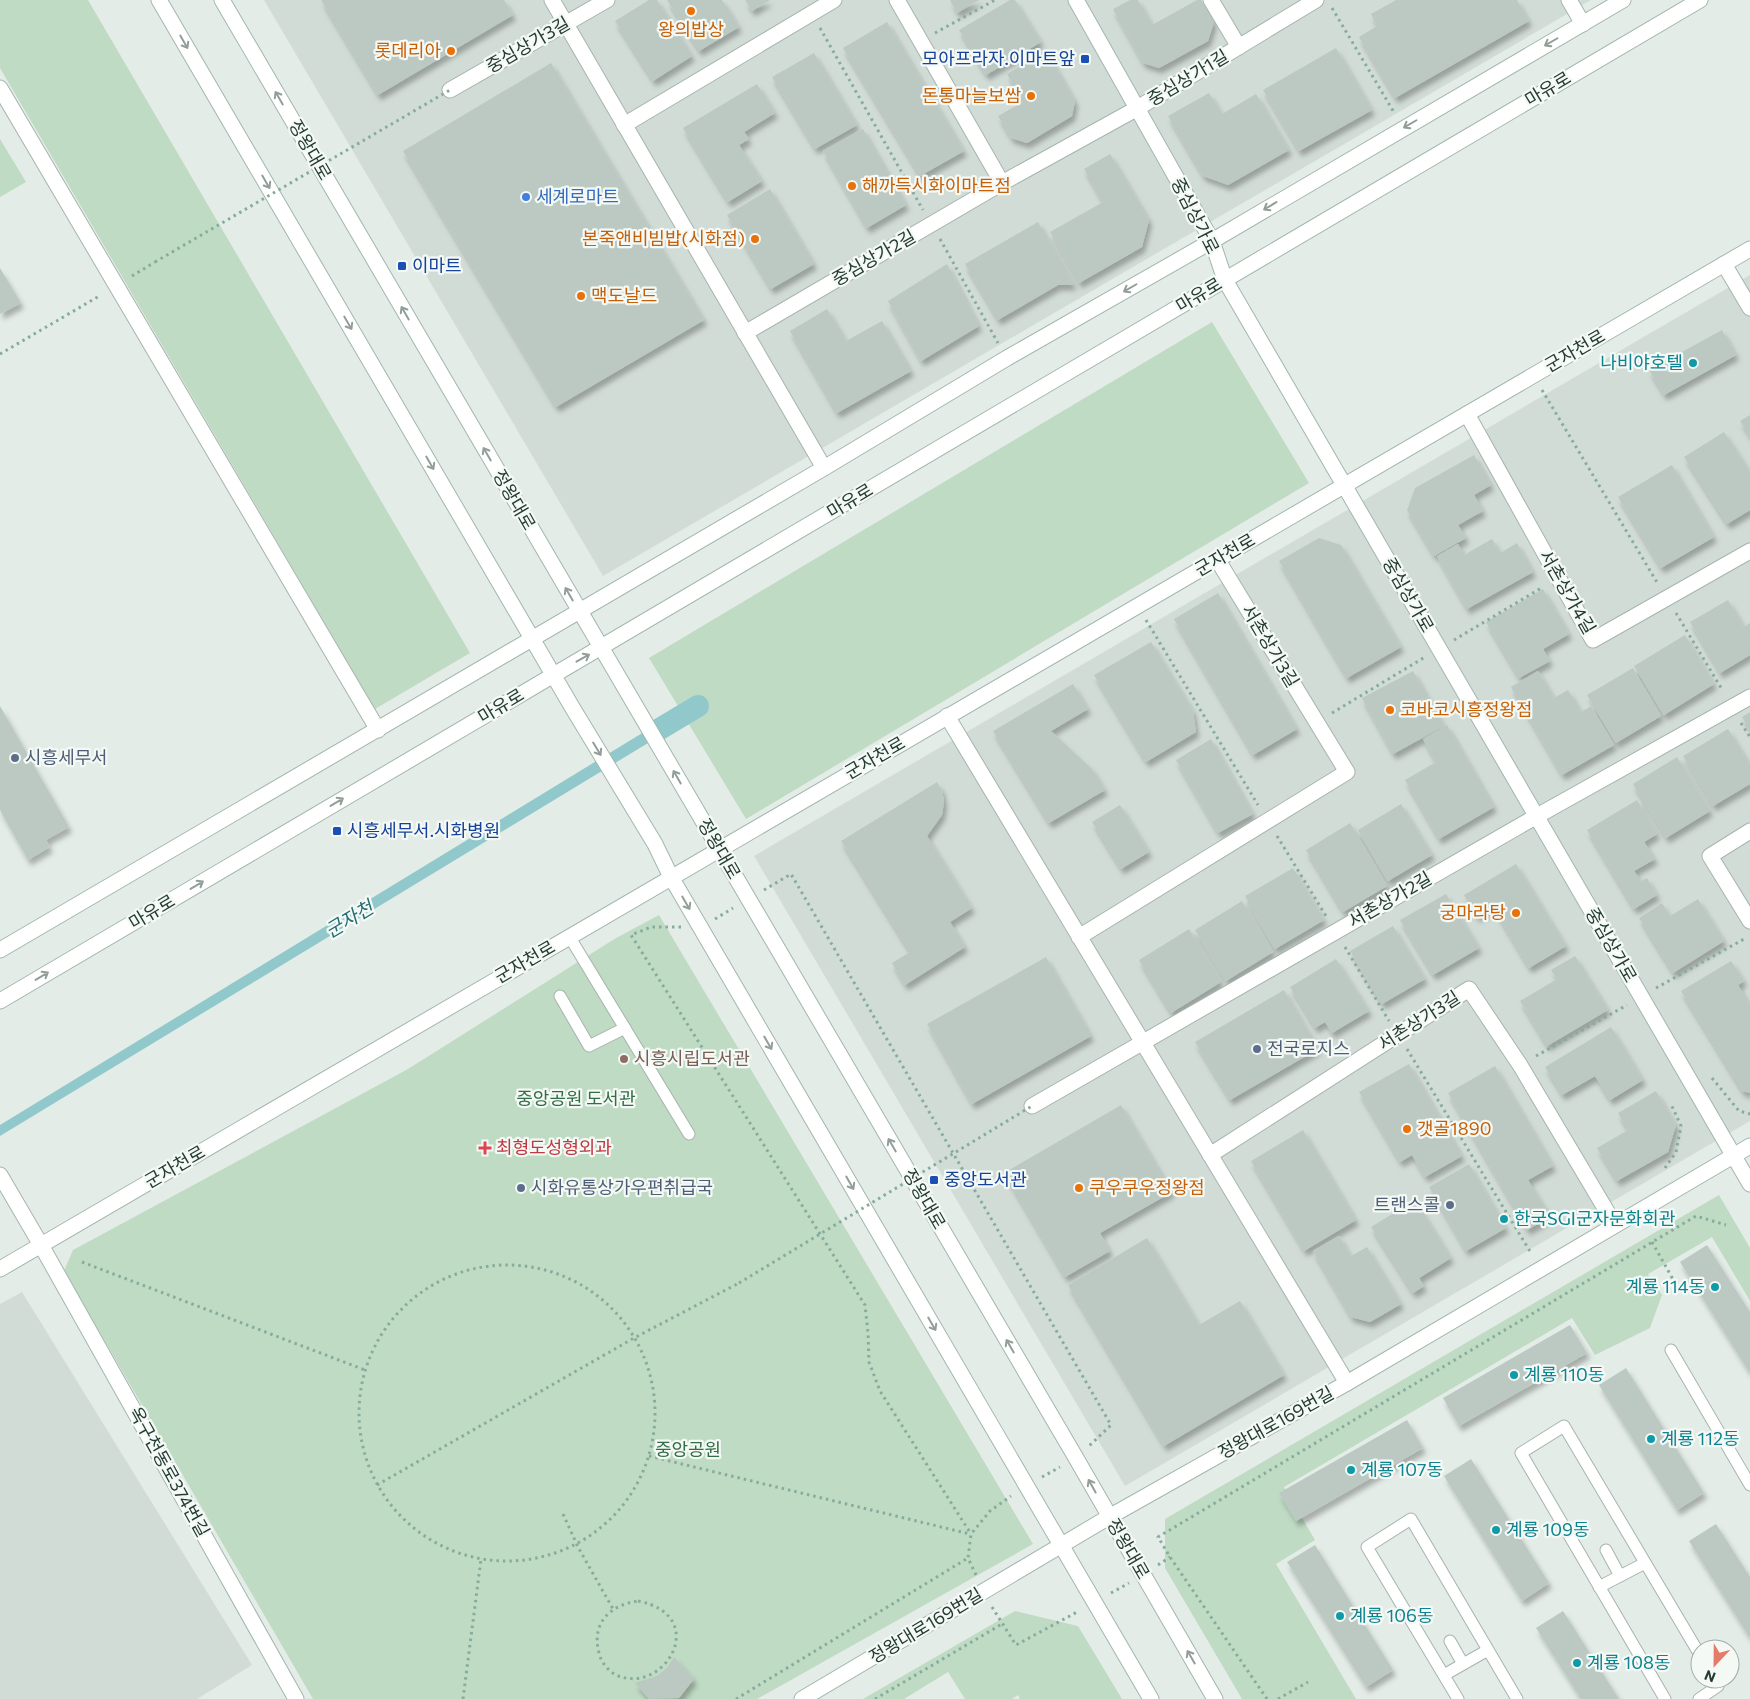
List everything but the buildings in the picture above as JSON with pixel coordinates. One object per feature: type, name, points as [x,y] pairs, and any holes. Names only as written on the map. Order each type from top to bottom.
[{"type":"street","points":[[160,0],[532,640],[655,844],[671,877],[1151,1699]]},
{"type":"street","name":"정왕대로","points":[[222,0],[1215,1699]]},
{"type":"street","points":[[552,0],[824,468]]},
{"type":"street","name":"중심상가3길","points":[[450,90],[607,0]]},
{"type":"street","points":[[624,125],[834,0]]},
{"type":"street","points":[[898,0],[1002,183]]},
{"type":"street","name":"중심상가로","points":[[1076,0],[1212,241],[1225,280],[1750,1184]]},
{"type":"street","name":"중심상가1길","points":[[1211,0],[1239,47]]},
{"type":"street","name":"중심상가1길","points":[[1136,109],[1316,0]]},
{"type":"street","points":[[1569,0],[1583,24]]},
{"type":"street","points":[[0,950],[580,612],[1007,358],[1212,241],[1623,0]]},
{"type":"street","name":"마유로","points":[[0,1001],[1700,0]]},
{"type":"street","points":[[0,88],[378,730]]},
{"type":"street","name":"중심상가2길","points":[[745,333],[1002,183],[1136,109]]},
{"type":"street","name":"군자천로","points":[[0,1269],[1750,249]]},
{"type":"street","points":[[1724,264],[1750,308]]},
{"type":"street","name":"서촌상가4길","points":[[1467,414],[1594,640],[1750,550]]},
{"type":"street","name":"서촌상가3길","points":[[1079,937],[1347,772],[1217,559]]},
{"type":"street","name":"서촌상가2길","points":[[1032,1106],[1537,816],[1750,697]]},
{"type":"street","points":[[946,716],[1347,1383]]},
{"type":"street","points":[[1750,832],[1710,856],[1750,921]]},
{"type":"street","name":"서촌상가3길","points":[[1210,1155],[1469,989],[1520,1065],[1615,1225]]},
{"type":"street","name":"정왕대로169번길","points":[[802,1699],[1109,1517],[1347,1383],[1750,1146]]},
{"type":"street","name":"옥구천동로374번길","points":[[0,1175],[42,1245],[296,1699]]},
{"type":"lane","points":[[569,936],[689,1134]]},
{"type":"lane","points":[[560,996],[589,1046],[625,1028]]},
{"type":"lane","points":[[1671,1350],[1750,1485]]},
{"type":"lane","points":[[1665,1699],[1521,1453],[1564,1426],[1691,1639]]},
{"type":"lane","points":[[1458,1699],[1367,1547],[1411,1519],[1517,1699]]},
{"type":"lane","points":[[1606,1550],[1620,1576]]},
{"type":"lane","points":[[1599,1587],[1645,1562]]},
{"type":"lane","points":[[1450,1642],[1463,1664]]},
{"type":"lane","points":[[1444,1676],[1488,1650]]},
{"type":"lane","points":[[1700,1699],[1714,1689]]},
{"type":"path","points":[[922,41],[995,0]]},
{"type":"path","points":[[1328,0],[1403,128]]},
{"type":"path","points":[[812,13],[1007,358]]},
{"type":"path","points":[[0,354],[450,90]]},
{"type":"path","points":[[1533,375],[1750,737]]},
{"type":"path","points":[[791,874],[1111,1425]]},
{"type":"path","points":[[631,935],[865,1305],[868,1333],[868,1362],[880,1391],[970,1534],[649,1456]]},
{"type":"path","points":[[1711,1078],[1739,1111],[1750,1114]]},
{"type":"path","points":[[1665,1168],[1676,1152],[1681,1126],[1671,1104]]},
{"type":"path","points":[[376,1485],[634,1338],[739,1282],[1032,1106]]},
{"type":"path","points":[[1267,1699],[1158,1537],[1696,1216],[1726,1225]]},
{"type":"path","points":[[1652,1242],[1679,1290]]},
{"type":"path","points":[[82,1262],[365,1370]]},
{"type":"path","points":[[508,1264],[550,1271],[584,1286],[609,1305],[634,1338],[653,1384],[656,1418],[649,1456],[629,1498],[604,1526],[568,1548],[531,1560],[481,1559],[433,1542],[400,1516],[376,1485],[365,1460],[358,1425],[360,1383],[372,1348],[395,1314],[435,1282],[470,1269],[508,1264]]},
{"type":"path","points":[[563,1514],[576,1543],[614,1608]]},
{"type":"path","points":[[736,1699],[968,1558]]},
{"type":"path","points":[[463,1699],[481,1559]]},
{"type":"path","points":[[638,1601],[651,1604],[662,1610],[670,1620],[676,1632],[677,1644],[674,1657],[667,1668],[657,1676],[635,1683],[619,1677],[608,1669],[600,1658],[597,1644],[598,1631],[604,1618],[614,1608],[625,1603],[638,1601]]},
{"type":"path","points":[[875,1699],[1002,1624]]},
{"type":"path","points":[[1278,1699],[1308,1682]]},
{"type":"shaded area","points":[[264,0],[1591,0],[603,576]]},
{"type":"shaded area","points":[[1750,275],[1750,1121],[1125,1486],[754,856]]},
{"type":"shaded area","points":[[22,1292],[252,1665],[197,1699],[0,1699],[0,1304]]},
{"type":"green space","points":[[0,0],[88,0],[470,653],[375,709],[0,68]]},
{"type":"green space","points":[[0,139],[26,182],[0,197]]},
{"type":"green space","points":[[1212,322],[1309,483],[746,819],[649,658]]},
{"type":"green space","name":"중앙공원","points":[[659,915],[1033,1544],[757,1699],[313,1699],[64,1271],[73,1250],[408,1069],[616,938]]},
{"type":"green space","points":[[1719,1195],[1750,1248],[1750,1301],[1712,1237],[1648,1274],[1662,1295],[1650,1328],[1595,1355],[1572,1318],[1284,1487],[1315,1540],[1276,1564],[1356,1699],[1242,1699],[1165,1568],[1165,1519]]},
{"type":"green space","points":[[1015,1611],[1078,1626],[1122,1699],[1020,1699],[1018,1695],[1012,1699],[965,1699],[948,1672],[904,1699],[863,1699]]},
{"type":"water","points":[[680,710],[686,720],[0,1136],[0,1125]]},
{"type":"waterway","name":"군자천","points":[[658,730],[698,706]]},
{"type":"place","name":"왕의밥상","points":[[691,11]]},
{"type":"place","name":"롯데리아","points":[[451,51]]},
{"type":"place","name":"모아프라자.이마트앞","points":[[1085,59]]},
{"type":"place","name":"돈통마늘보쌈","points":[[1031,96]]},
{"type":"place","name":"해까득시화이마트점","points":[[852,186]]},
{"type":"place","name":"세계로마트","points":[[526,197]]},
{"type":"place","name":"본죽앤비빔밥(시화점)","points":[[755,239]]},
{"type":"place","name":"이마트","points":[[402,266]]},
{"type":"place","name":"맥도날드","points":[[581,296]]},
{"type":"place","name":"나비야호텔","points":[[1693,363]]},
{"type":"place","name":"코바코시흥정왕점","points":[[1390,710]]},
{"type":"place","name":"시흥세무서","points":[[15,758]]},
{"type":"place","name":"시흥세무서.시화병원","points":[[337,831]]},
{"type":"place","name":"궁마라탕","points":[[1516,913]]},
{"type":"place","name":"전국로지스","points":[[1257,1049]]},
{"type":"place","name":"시흥시립도서관","points":[[624,1059]]},
{"type":"place","name":"갯골1890","points":[[1407,1129]]},
{"type":"place","name":"최형도성형외과","points":[[485,1148]]},
{"type":"place","name":"중앙도서관","points":[[934,1180]]},
{"type":"place","name":"시화유통상가우편취급국","points":[[521,1188]]},
{"type":"place","name":"쿠우쿠우정왕점","points":[[1079,1188]]},
{"type":"place","name":"트랜스콜","points":[[1450,1205]]},
{"type":"place","name":"한국SGI군자문화회관","points":[[1504,1219]]},
{"type":"place","name":"계룡 114동","points":[[1715,1287]]},
{"type":"place","name":"계룡 110동","points":[[1514,1375]]},
{"type":"place","name":"계룡 112동","points":[[1651,1439]]},
{"type":"place","name":"계룡 107동","points":[[1351,1470]]},
{"type":"place","name":"계룡 109동","points":[[1496,1530]]},
{"type":"place","name":"계룡 106동","points":[[1340,1616]]},
{"type":"place","name":"계룡 108동","points":[[1577,1663]]},
{"type":"park label","name":"중앙공원 도서관","points":[[576,1099]]}]
